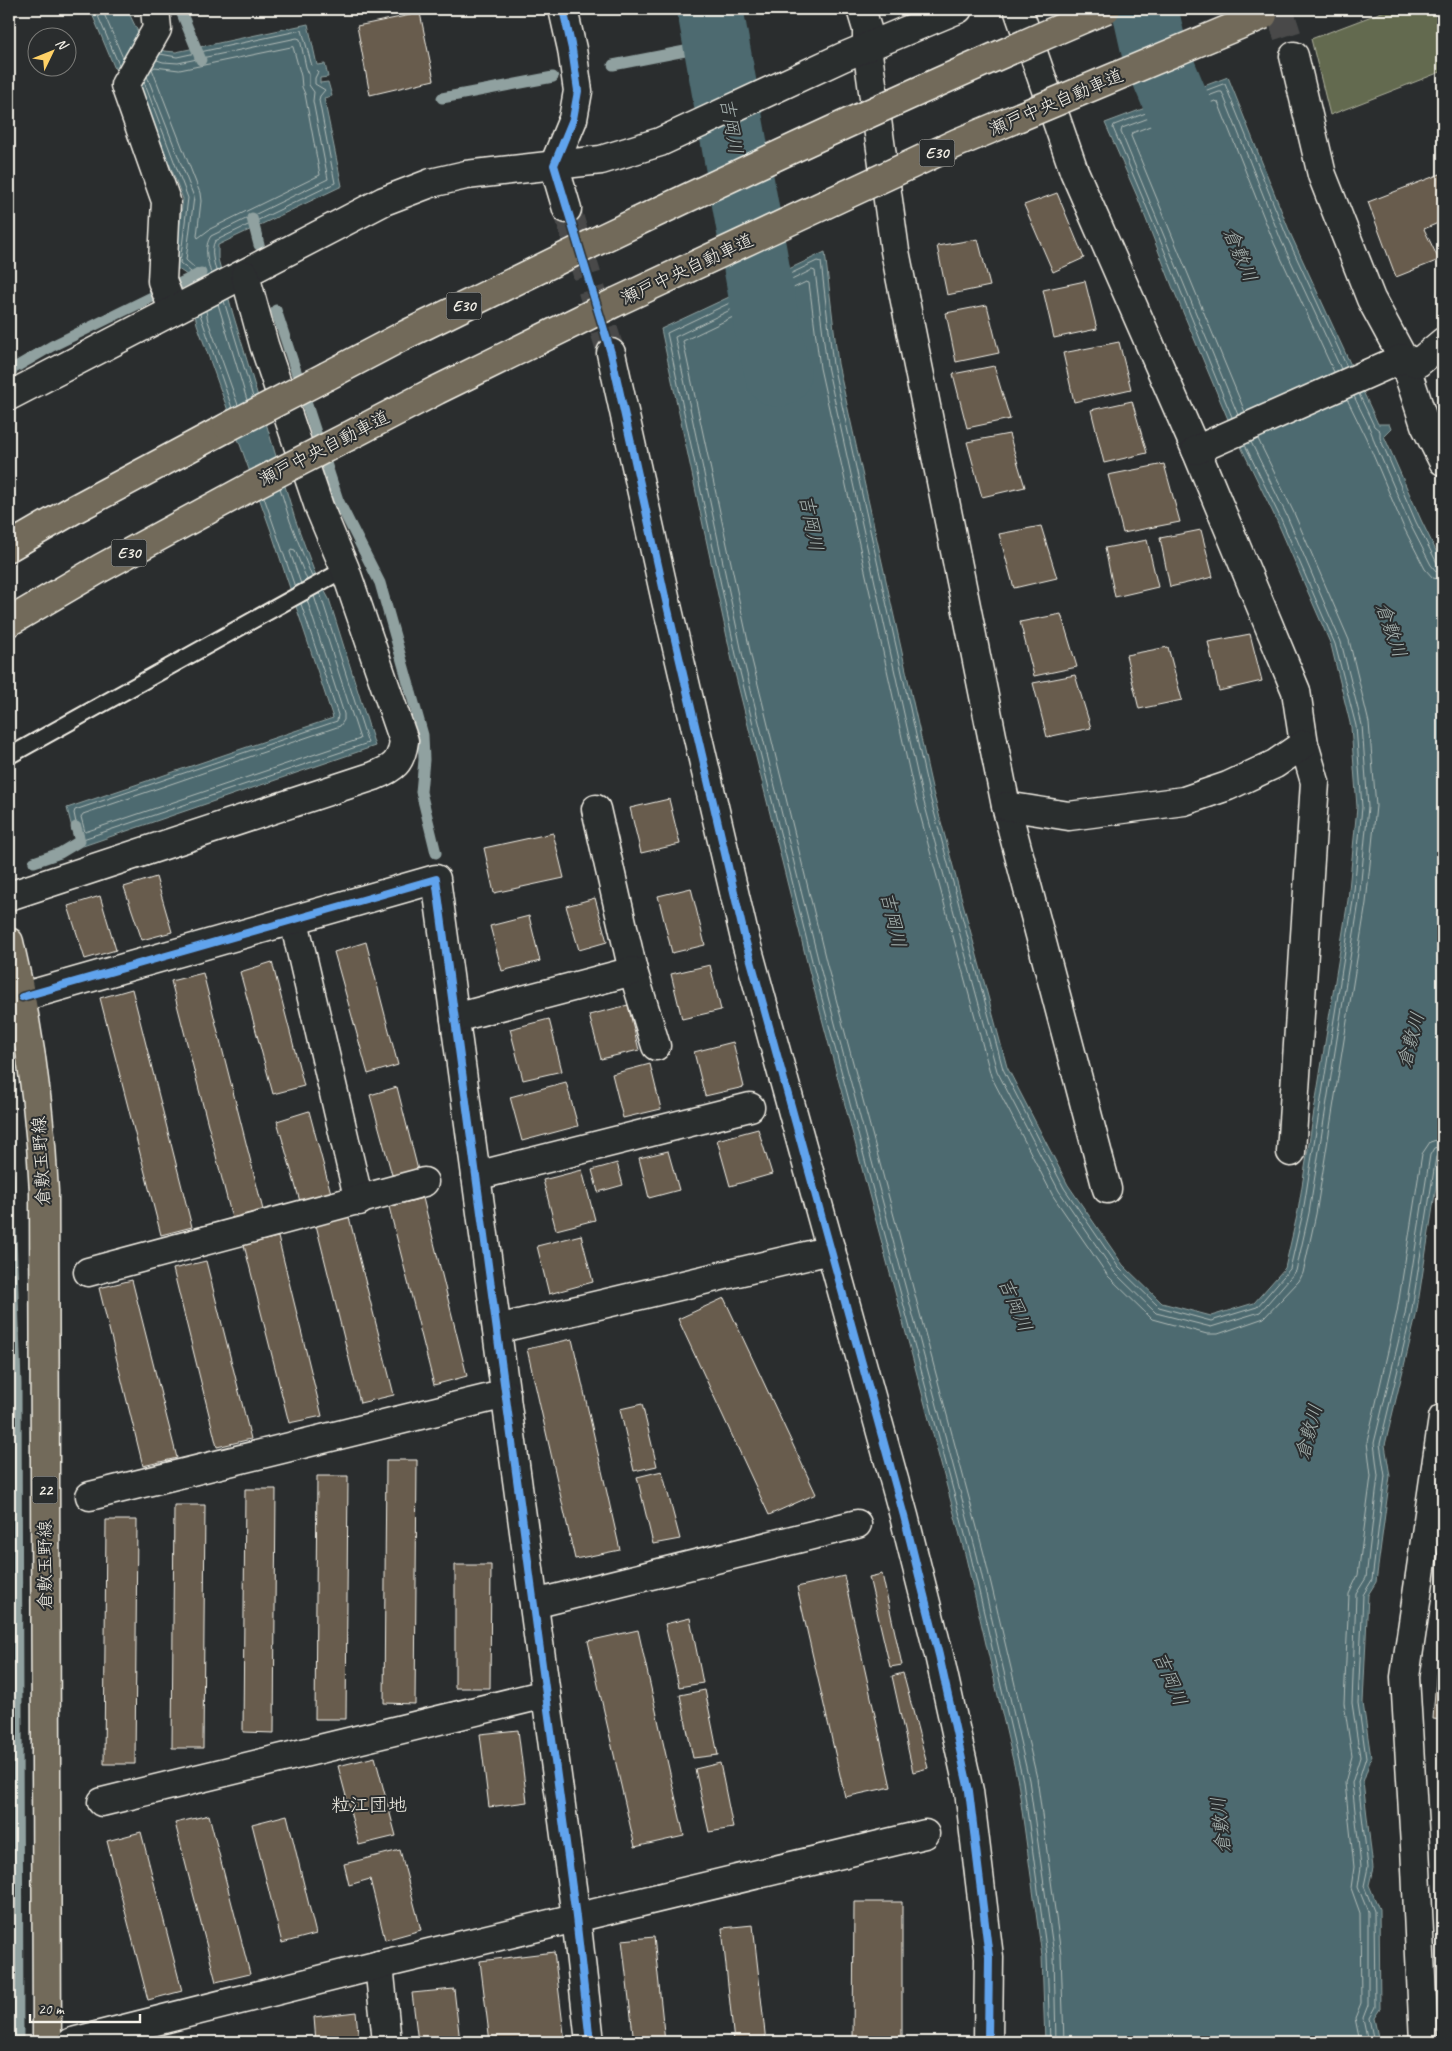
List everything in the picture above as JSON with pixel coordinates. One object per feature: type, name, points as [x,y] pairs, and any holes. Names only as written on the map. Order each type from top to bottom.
[{"type":"main road","name":"E30","points":[[9,547],[228,427],[403,336],[601,239],[984,61],[1106,9]]},
{"type":"main road","name":"瀬戸中央自動車道","points":[[9,622],[100,568],[250,487],[437,390],[616,302],[957,144],[1270,12]]},
{"type":"main road","name":"倉敷玉野線","points":[[9,942],[22,997],[34,1064],[41,1130],[44,1192],[47,2042]]},
{"type":"street","points":[[155,9],[157,29],[126,85],[166,201],[174,297]]},
{"type":"street","points":[[563,9],[572,49],[578,91],[573,119],[554,165],[567,209]]},
{"type":"street","points":[[860,9],[867,29],[855,52],[1006,806],[1107,1189]]},
{"type":"street","points":[[9,396],[174,297],[236,279],[384,201],[431,183],[466,176],[601,160],[660,142],[855,52],[958,9]]},
{"type":"street","points":[[1018,9],[1074,171],[1202,448],[1296,691],[1304,744],[1315,782],[1291,1152]]},
{"type":"street","points":[[1294,56],[1322,175],[1396,361],[1443,462]]},
{"type":"street","points":[[9,896],[390,769],[402,756],[404,741],[335,574],[319,507],[307,471],[264,345],[236,279]]},
{"type":"street","points":[[1202,448],[1396,361],[1418,363],[1443,342]]},
{"type":"street","points":[[611,353],[745,939],[904,1516],[938,1654],[968,1791],[989,1956],[988,2042]]},
{"type":"street","points":[[1006,806],[1069,816],[1184,801],[1228,786],[1267,767],[1304,744]]},
{"type":"street","points":[[596,809],[634,971],[656,1046]]},
{"type":"street","points":[[22,997],[436,879],[576,1917],[590,2042]]},
{"type":"street","points":[[294,921],[359,1201]]},
{"type":"street","points":[[455,1018],[634,971]]},
{"type":"street","points":[[476,1176],[750,1106]]},
{"type":"street","points":[[88,1272],[359,1201],[424,1182]]},
{"type":"street","points":[[497,1329],[831,1250]]},
{"type":"street","points":[[90,1496],[506,1394]]},
{"type":"street","points":[[1424,2042],[1416,1846],[1405,1677],[1443,1418]]},
{"type":"street","points":[[534,1604],[857,1524]]},
{"type":"street","points":[[102,1802],[546,1694]]},
{"type":"street","points":[[72,2042],[576,1917],[925,1834]]},
{"type":"street","points":[[380,1965],[387,2042]]},
{"type":"lane","points":[[9,756],[335,574]]},
{"type":"green space","points":[[1390,9],[1443,9],[1443,71],[1330,115],[1311,39]]},
{"type":"water","points":[[90,9],[127,9],[140,36],[164,51],[176,52],[308,24],[317,65],[325,64],[328,77],[320,78],[320,83],[328,82],[332,96],[324,98],[342,186],[218,245],[218,259],[295,519],[314,571],[329,599],[375,746],[83,846],[74,836],[67,808],[333,718],[271,531],[197,324],[187,275],[174,266],[183,199],[139,85],[115,69]]},
{"type":"water","points":[[1228,77],[1291,235],[1378,424],[1389,424],[1391,429],[1384,436],[1443,565],[1443,1142],[1416,1316],[1385,1445],[1390,1476],[1376,1582],[1368,1595],[1363,1703],[1371,1758],[1363,1782],[1373,1868],[1369,1885],[1379,1909],[1380,2009],[1374,2018],[1379,2042],[1045,2042],[1042,1956],[1018,1782],[966,1558],[809,970],[733,665],[661,329],[825,252],[838,364],[933,792],[1007,1067],[1068,1185],[1123,1265],[1162,1303],[1211,1316],[1254,1303],[1285,1268],[1298,1211],[1348,900],[1357,807],[1351,727],[1331,645],[1277,521],[1230,424],[1172,286],[1137,196],[1105,123]]},
{"type":"building","points":[[420,13],[434,80],[370,95],[357,26]]},
{"type":"building","points":[[1443,173],[1443,221],[1424,229],[1439,260],[1396,277],[1368,202]]},
{"type":"building","points":[[1057,193],[1084,258],[1053,272],[1024,205]]},
{"type":"building","points":[[978,239],[990,286],[947,295],[937,246]]},
{"type":"building","points":[[1085,281],[1097,329],[1054,338],[1043,290]]},
{"type":"building","points":[[987,305],[999,353],[956,362],[946,313]]},
{"type":"building","points":[[1119,342],[1131,389],[1074,402],[1063,353]]},
{"type":"building","points":[[994,366],[1010,419],[967,428],[953,374]]},
{"type":"building","points":[[1132,401],[1147,453],[1104,463],[1091,410]]},
{"type":"building","points":[[1009,434],[1025,487],[982,497],[967,442]]},
{"type":"building","points":[[1164,464],[1180,522],[1123,533],[1108,475]]},
{"type":"building","points":[[1041,526],[1057,578],[1014,588],[999,534]]},
{"type":"building","points":[[1201,530],[1213,577],[1170,587],[1160,538]]},
{"type":"building","points":[[1147,540],[1158,587],[1115,597],[1105,548]]},
{"type":"building","points":[[1061,614],[1077,667],[1034,676],[1020,622]]},
{"type":"building","points":[[1250,634],[1262,681],[1219,691],[1208,642]]},
{"type":"building","points":[[1168,647],[1182,700],[1139,709],[1126,655]]},
{"type":"building","points":[[1075,675],[1091,728],[1047,737],[1033,683]]},
{"type":"building","points":[[669,799],[680,844],[641,853],[630,808]]},
{"type":"building","points":[[553,833],[564,878],[494,893],[484,848]]},
{"type":"building","points":[[156,877],[172,932],[142,940],[124,887]]},
{"type":"building","points":[[691,888],[705,945],[672,953],[658,896]]},
{"type":"building","points":[[100,896],[116,950],[85,959],[68,906]]},
{"type":"building","points":[[595,898],[607,942],[579,950],[566,906]]},
{"type":"building","points":[[529,916],[540,961],[502,971],[490,926]]},
{"type":"building","points":[[366,942],[398,1065],[368,1074],[334,952]]},
{"type":"building","points":[[272,962],[304,1086],[273,1094],[240,972]]},
{"type":"building","points":[[710,965],[721,1010],[682,1019],[671,974]]},
{"type":"building","points":[[203,973],[263,1210],[232,1218],[171,981]]},
{"type":"building","points":[[132,989],[192,1227],[161,1235],[100,998]]},
{"type":"building","points":[[628,1005],[639,1050],[601,1059],[589,1015]]},
{"type":"building","points":[[549,1019],[562,1071],[523,1080],[510,1029]]},
{"type":"building","points":[[733,1042],[744,1087],[705,1096],[694,1052]]},
{"type":"building","points":[[650,1064],[661,1109],[623,1118],[612,1074]]},
{"type":"building","points":[[566,1082],[578,1126],[522,1141],[510,1097]]},
{"type":"building","points":[[397,1087],[418,1170],[392,1175],[370,1095]]},
{"type":"building","points":[[309,1111],[332,1197],[301,1205],[277,1121]]},
{"type":"building","points":[[758,1129],[772,1174],[730,1186],[717,1140]]},
{"type":"building","points":[[668,1151],[679,1190],[649,1198],[639,1158]]},
{"type":"building","points":[[617,1163],[623,1185],[598,1192],[592,1170]]},
{"type":"building","points":[[582,1170],[595,1220],[556,1230],[543,1180]]},
{"type":"building","points":[[423,1198],[467,1376],[434,1385],[389,1207]]},
{"type":"building","points":[[349,1217],[394,1395],[360,1403],[316,1225]]},
{"type":"building","points":[[581,1235],[593,1282],[549,1294],[537,1246]]},
{"type":"building","points":[[278,1237],[322,1416],[289,1423],[244,1245]]},
{"type":"building","points":[[206,1261],[251,1439],[217,1447],[173,1269]]},
{"type":"building","points":[[132,1280],[177,1458],[143,1466],[99,1288]]},
{"type":"building","points":[[724,1298],[816,1494],[769,1515],[678,1319]]},
{"type":"building","points":[[572,1339],[620,1550],[575,1559],[527,1349]]},
{"type":"building","points":[[642,1404],[657,1466],[634,1471],[620,1409]]},
{"type":"building","points":[[386,1460],[417,1460],[415,1704],[384,1703]]},
{"type":"building","points":[[662,1471],[680,1539],[653,1544],[637,1477]]},
{"type":"building","points":[[317,1476],[348,1476],[346,1719],[315,1719]]},
{"type":"building","points":[[245,1489],[276,1489],[274,1733],[243,1732]]},
{"type":"building","points":[[174,1505],[205,1505],[203,1748],[172,1748]]},
{"type":"building","points":[[106,1520],[137,1520],[135,1764],[104,1764]]},
{"type":"building","points":[[455,1565],[491,1565],[490,1688],[455,1688]]},
{"type":"building","points":[[882,1574],[902,1665],[890,1667],[869,1577]]},
{"type":"building","points":[[844,1576],[891,1787],[845,1797],[797,1587]]},
{"type":"building","points":[[690,1618],[703,1683],[679,1687],[665,1624]]},
{"type":"building","points":[[638,1630],[684,1836],[635,1847],[588,1641]]},
{"type":"building","points":[[1438,1651],[1443,1651],[1443,1720],[1433,1719]]},
{"type":"building","points":[[903,1673],[928,1768],[913,1772],[892,1676]]},
{"type":"building","points":[[705,1690],[718,1755],[693,1758],[680,1695]]},
{"type":"building","points":[[518,1730],[527,1802],[489,1807],[480,1734]]},
{"type":"building","points":[[375,1757],[396,1836],[359,1845],[338,1766]]},
{"type":"building","points":[[720,1763],[733,1828],[709,1832],[695,1769]]},
{"type":"building","points":[[209,1815],[250,1974],[216,1982],[175,1823]]},
{"type":"building","points":[[287,1815],[316,1934],[282,1943],[252,1824]]},
{"type":"building","points":[[141,1832],[182,1991],[148,2000],[107,1841]]},
{"type":"building","points":[[400,1850],[421,1930],[385,1940],[370,1879],[349,1885],[344,1864]]},
{"type":"building","points":[[854,1902],[902,1902],[902,2042],[853,2042]]},
{"type":"building","points":[[753,1925],[766,2042],[734,2042],[722,1928]]},
{"type":"building","points":[[654,1937],[665,2042],[634,2042],[622,1940]]},
{"type":"building","points":[[554,1952],[565,2042],[490,2042],[480,1961]]},
{"type":"building","points":[[454,1989],[460,2042],[418,2042],[412,1993]]},
{"type":"building","points":[[356,2012],[359,2042],[316,2042],[314,2017]]},
{"type":"waterway","points":[[180,9],[201,60]]},
{"type":"waterway","name":"吉岡川","points":[[710,9],[768,331],[778,374]]},
{"type":"waterway","name":"倉敷川","points":[[1145,9],[1154,49],[1209,182]]},
{"type":"waterway","points":[[613,65],[716,45]]},
{"type":"waterway","points":[[442,98],[553,77]]},
{"type":"waterway","points":[[252,218],[259,245]]},
{"type":"waterway","points":[[9,371],[52,346],[201,273]]},
{"type":"waterway","points":[[276,310],[338,500],[380,583],[423,735],[424,760],[421,792],[436,853]]},
{"type":"waterway","points":[[34,862],[60,853],[80,841],[76,827]]},
{"type":"waterway","points":[[9,1175],[16,1384],[18,2042]]},
{"type":"tunnel","points":[[1279,9],[1294,56]]},
{"type":"tunnel","points":[[567,209],[611,353]]},
{"type":"cycle path","points":[[563,9],[572,49],[578,91],[573,119],[554,165],[611,353],[666,601],[745,939],[904,1516],[939,1655],[969,1791],[989,1957],[988,2042]]},
{"type":"cycle path","points":[[22,997],[436,879],[576,1917],[590,2042]]},
{"type":"district","name":"粒江団地","points":[[369,1805]]}]
